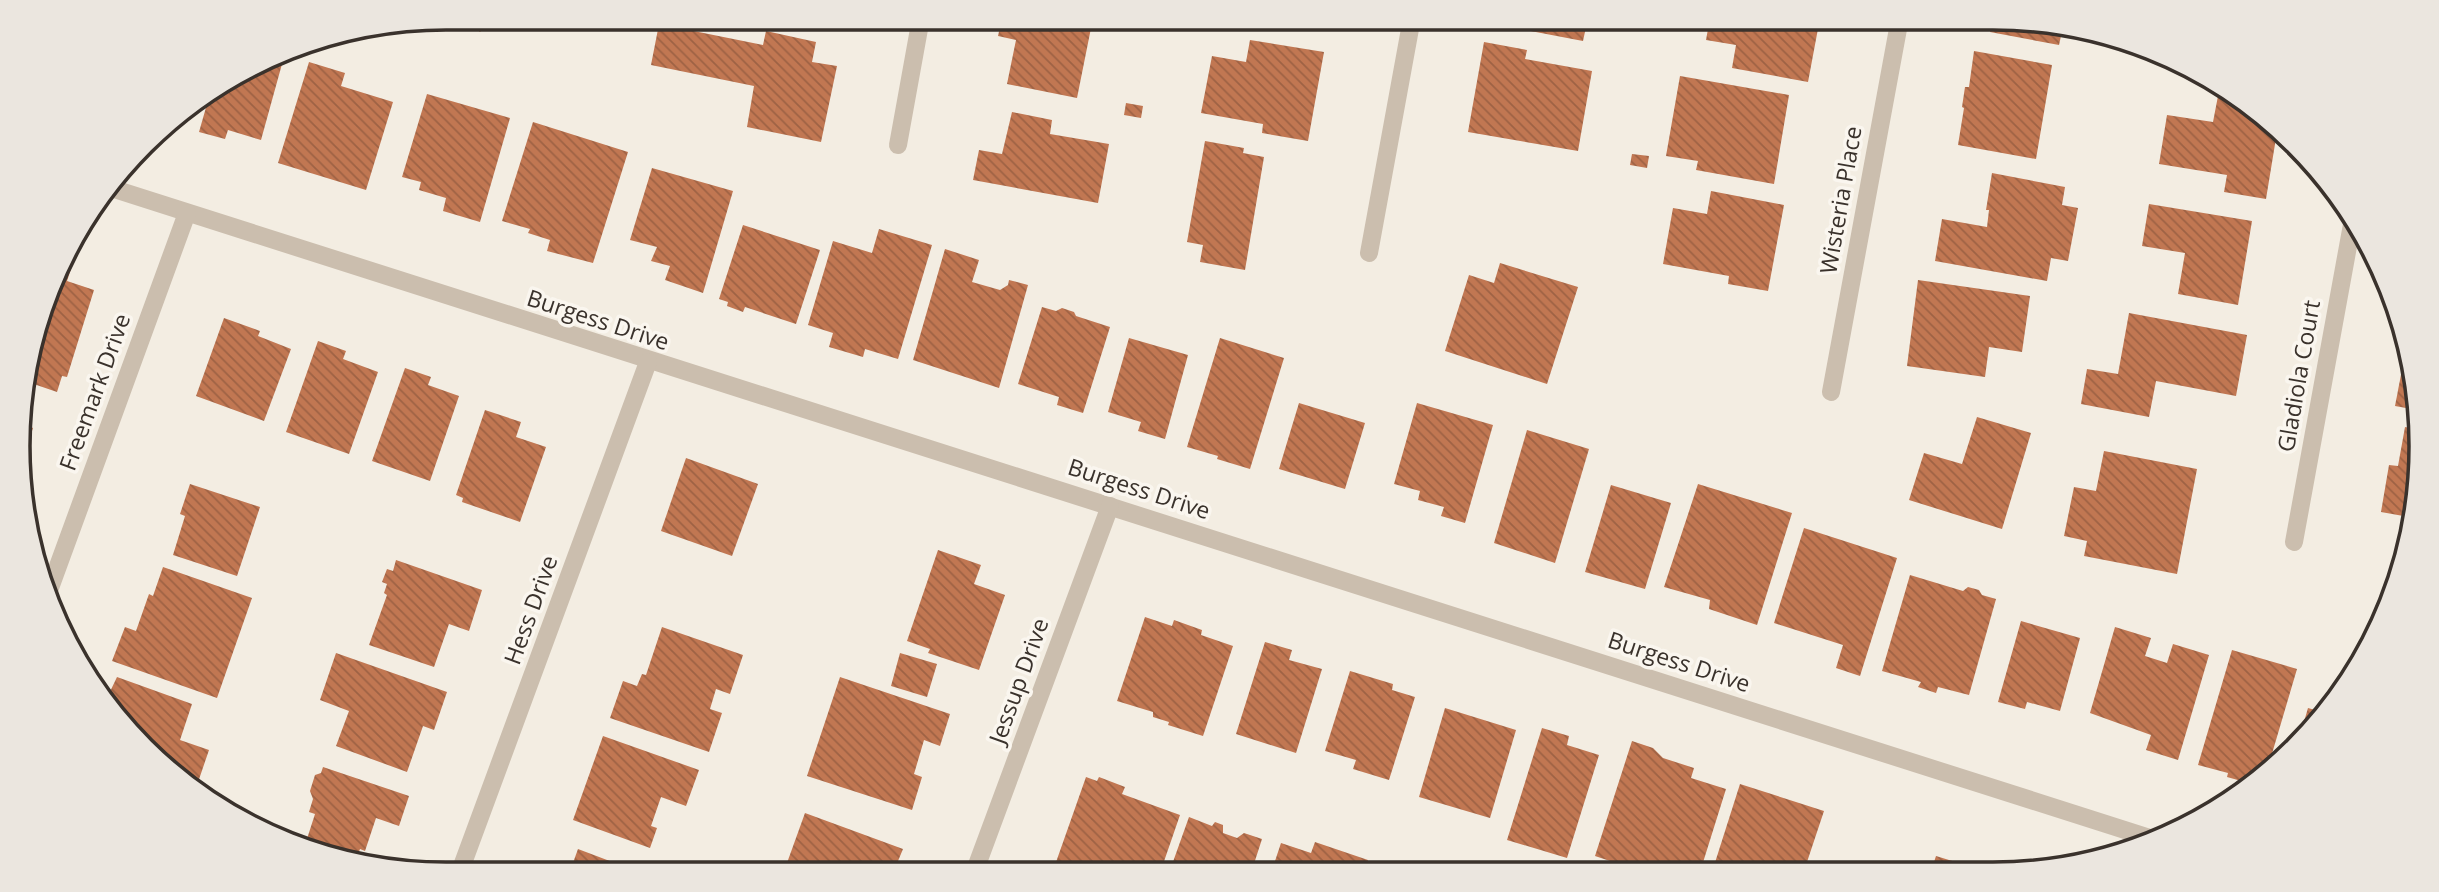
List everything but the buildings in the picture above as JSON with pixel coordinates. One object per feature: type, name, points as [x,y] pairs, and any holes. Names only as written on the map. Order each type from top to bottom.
[{"type":"street","points":[[898,145],[919,30]]},
{"type":"street","points":[[1369,253],[1410,30]]},
{"type":"street","name":"Wisteria Place","points":[[1831,392],[1898,30]]},
{"type":"street","name":"Burgess Drive","points":[[118,190],[648,362],[1110,506],[2140,835]]},
{"type":"street","name":"Freemark Drive","points":[[52,581],[187,213]]},
{"type":"street","name":"Gladiola Court","points":[[2294,542],[2350,234]]},
{"type":"street","name":"Hess Drive","points":[[463,862],[648,362]]},
{"type":"street","name":"Jessup Drive","points":[[978,862],[1110,506]]}]
